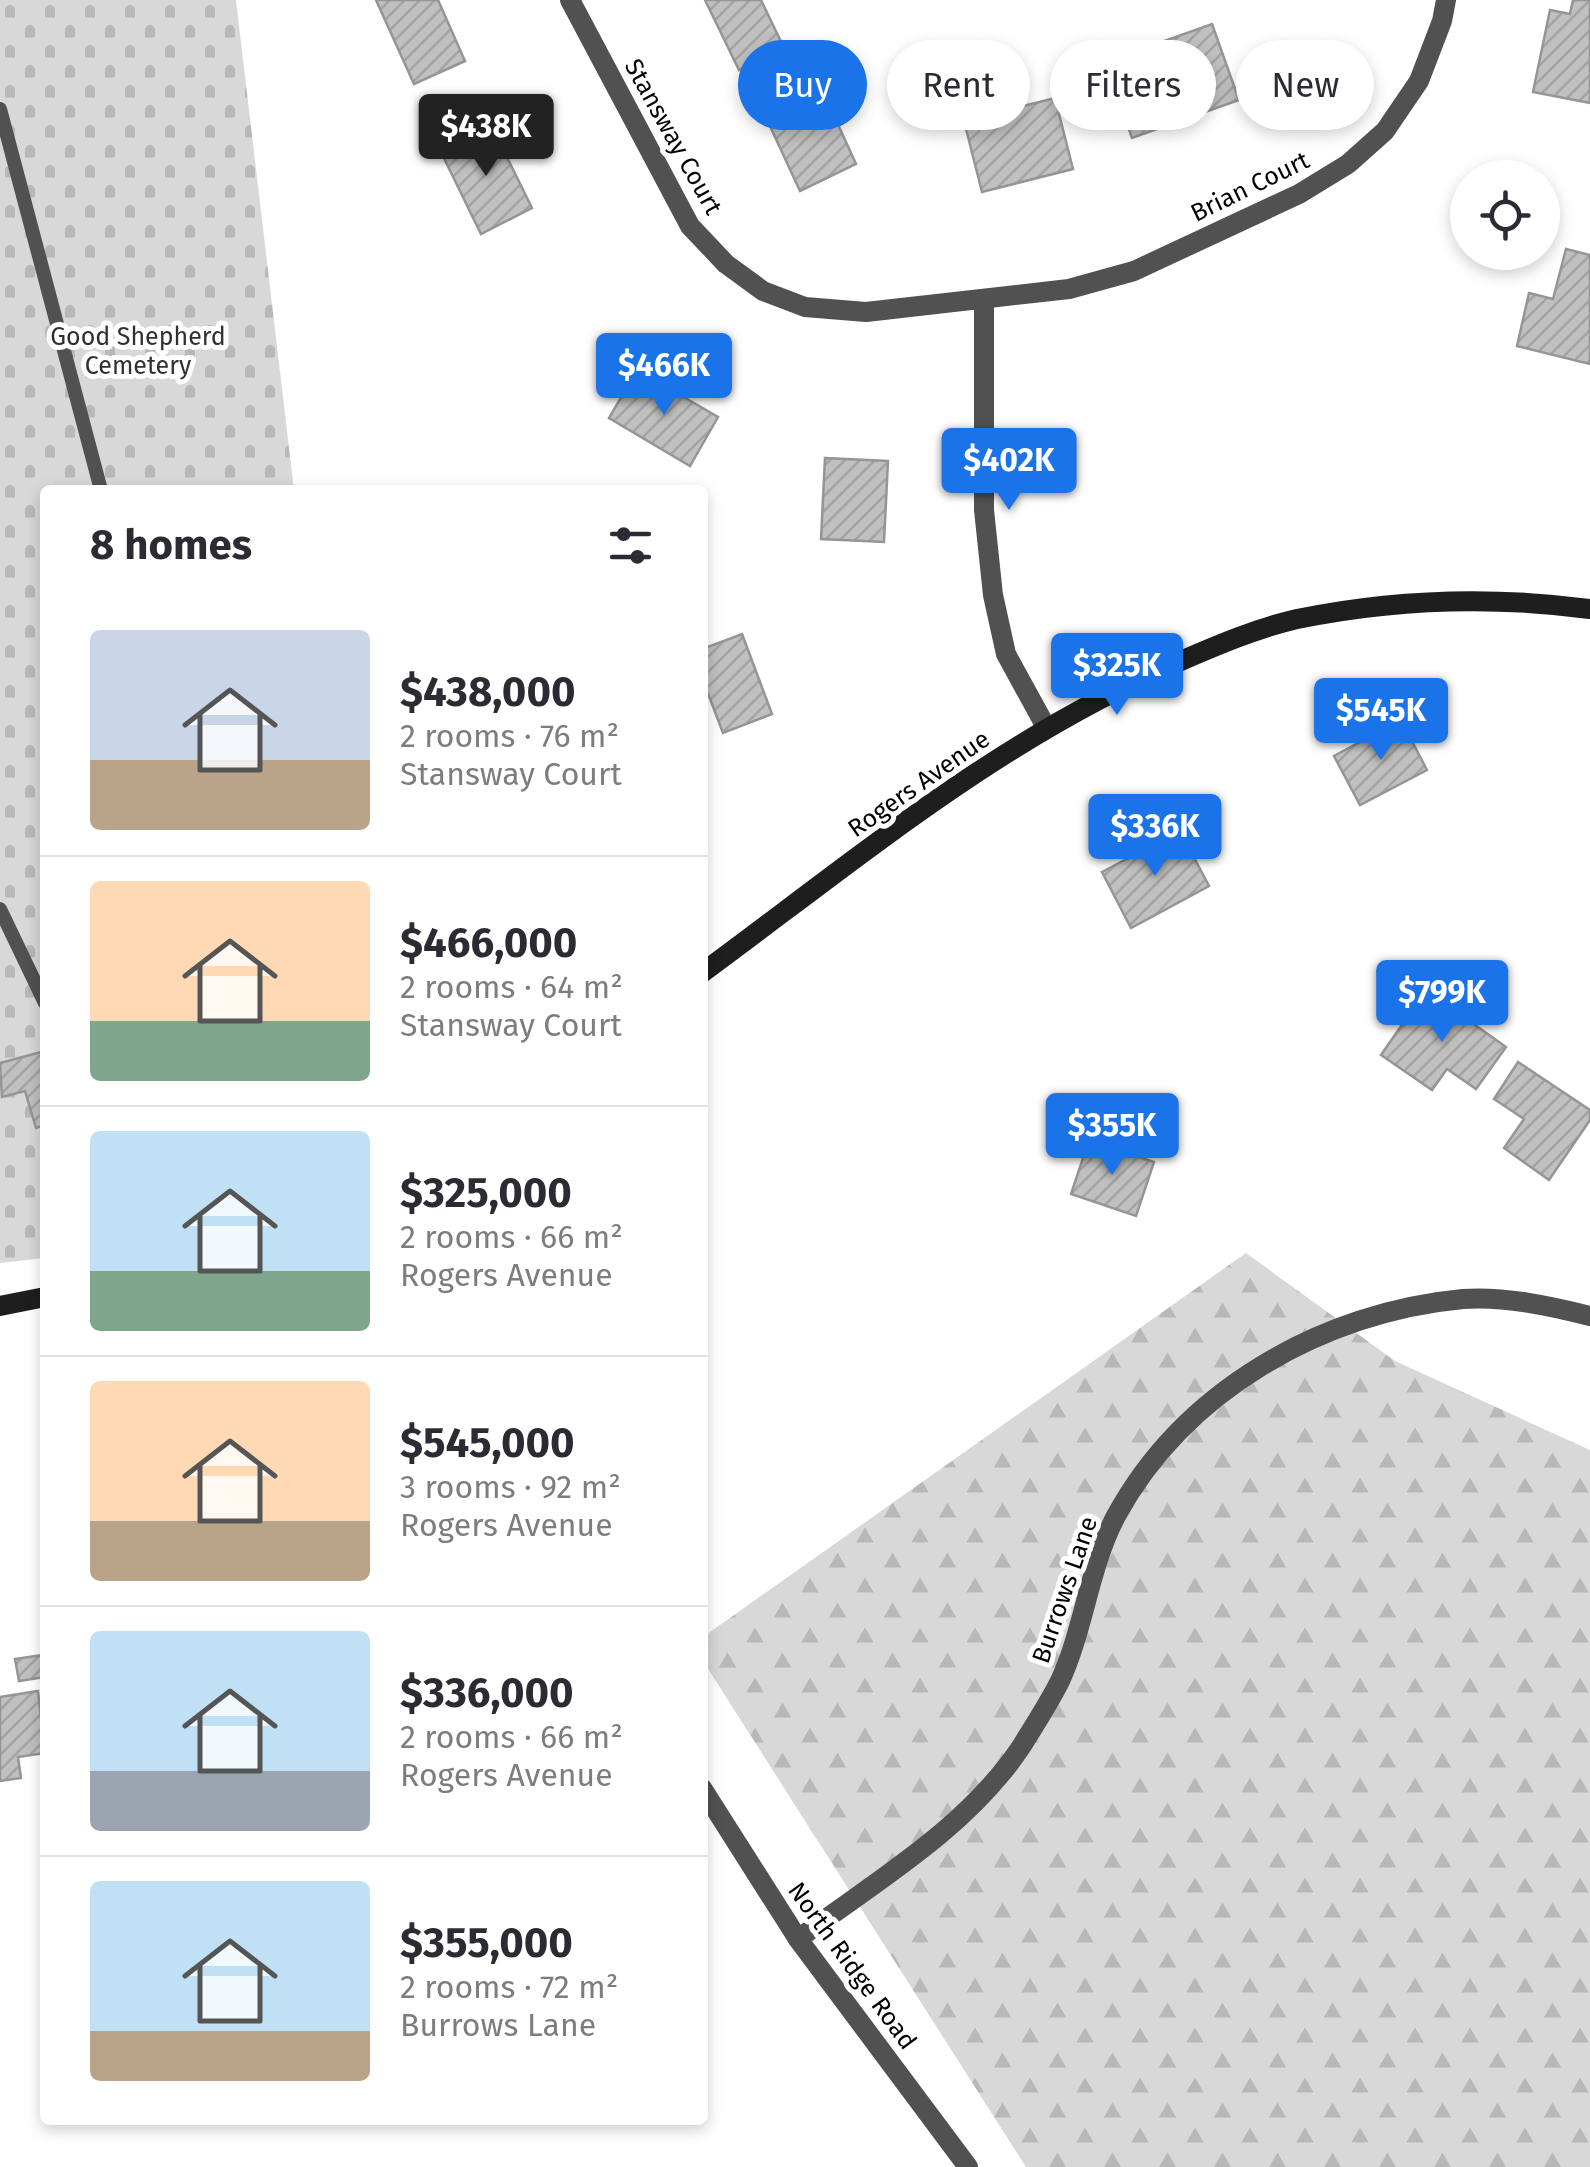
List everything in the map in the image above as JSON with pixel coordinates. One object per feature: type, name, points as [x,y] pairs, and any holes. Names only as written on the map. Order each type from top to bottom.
[{"type":"main road","name":"Rogers Avenue","points":[[708,968],[920,808],[1046,728],[1146,675],[1229,640],[1294,620],[1374,606],[1501,599],[1590,610]]},
{"type":"main road","points":[[0,1306],[40,1298]]},
{"type":"street","name":"Stansway Court","points":[[570,0],[690,226],[726,264],[764,291],[805,308],[866,312],[984,300]]},
{"type":"street","name":"Brian Court","points":[[984,300],[1069,289],[1134,271],[1299,194],[1348,164],[1386,131],[1419,81],[1442,22],[1446,0]]},
{"type":"street","points":[[984,300],[984,510],[993,595],[1006,654],[1046,728]]},
{"type":"street","name":"Burrows Lane","points":[[798,1939],[964,1816],[1019,1749],[1060,1680],[1115,1518],[1160,1450],[1215,1396],[1293,1348],[1385,1313],[1465,1299],[1548,1305],[1590,1316]]},
{"type":"street","name":"North Ridge Road","points":[[708,1797],[798,1939],[968,2167]]},
{"type":"lane","points":[[0,109],[100,485]]},
{"type":"lane","points":[[0,909],[40,993]]},
{"type":"green space","name":"Good Shepherd Cemetery","points":[[0,0],[236,0],[293,485],[40,485],[40,1259],[0,1263]]},
{"type":"green space","points":[[1246,1253],[1395,1361],[1590,1450],[1590,2167],[1026,2167],[708,1669],[708,1633]]},
{"type":"building","points":[[376,0],[438,0],[465,61],[414,84]]},
{"type":"building","points":[[705,0],[761,0],[780,40],[738,40],[738,68]]},
{"type":"building","points":[[1573,0],[1590,0],[1590,103],[1533,92],[1550,10],[1570,14]]},
{"type":"building","points":[[1212,24],[1236,101],[1216,108],[1216,40],[1167,40]]},
{"type":"building","points":[[1050,99],[1050,130],[1063,130],[1073,169],[982,192],[966,130],[1030,130],[1030,104]]},
{"type":"building","points":[[491,125],[532,208],[481,234],[440,150]]},
{"type":"building","points":[[772,130],[840,130],[856,164],[800,191]]},
{"type":"building","points":[[1129,130],[1155,130],[1132,138]]},
{"type":"building","points":[[1566,249],[1590,255],[1590,364],[1517,346],[1529,293],[1553,299]]},
{"type":"building","points":[[637,370],[718,417],[690,466],[609,418]]},
{"type":"building","points":[[825,458],[888,461],[884,542],[821,539]]},
{"type":"building","points":[[742,634],[772,714],[723,733],[708,694],[708,647]]},
{"type":"building","points":[[1401,720],[1427,770],[1360,805],[1334,756]]},
{"type":"building","points":[[1180,831],[1209,886],[1131,928],[1102,872]]},
{"type":"building","points":[[1426,990],[1506,1047],[1476,1089],[1447,1069],[1432,1090],[1381,1055]]},
{"type":"building","points":[[40,1052],[40,1127],[36,1128],[25,1091],[2,1097],[0,1063]]},
{"type":"building","points":[[1518,1062],[1590,1110],[1590,1120],[1549,1180],[1504,1148],[1524,1119],[1494,1099]]},
{"type":"building","points":[[1089,1140],[1154,1162],[1136,1216],[1071,1194]]},
{"type":"building","points":[[40,1655],[40,1678],[19,1681],[15,1659]]},
{"type":"building","points":[[38,1691],[40,1754],[18,1757],[21,1778],[0,1781],[0,1697]]}]
